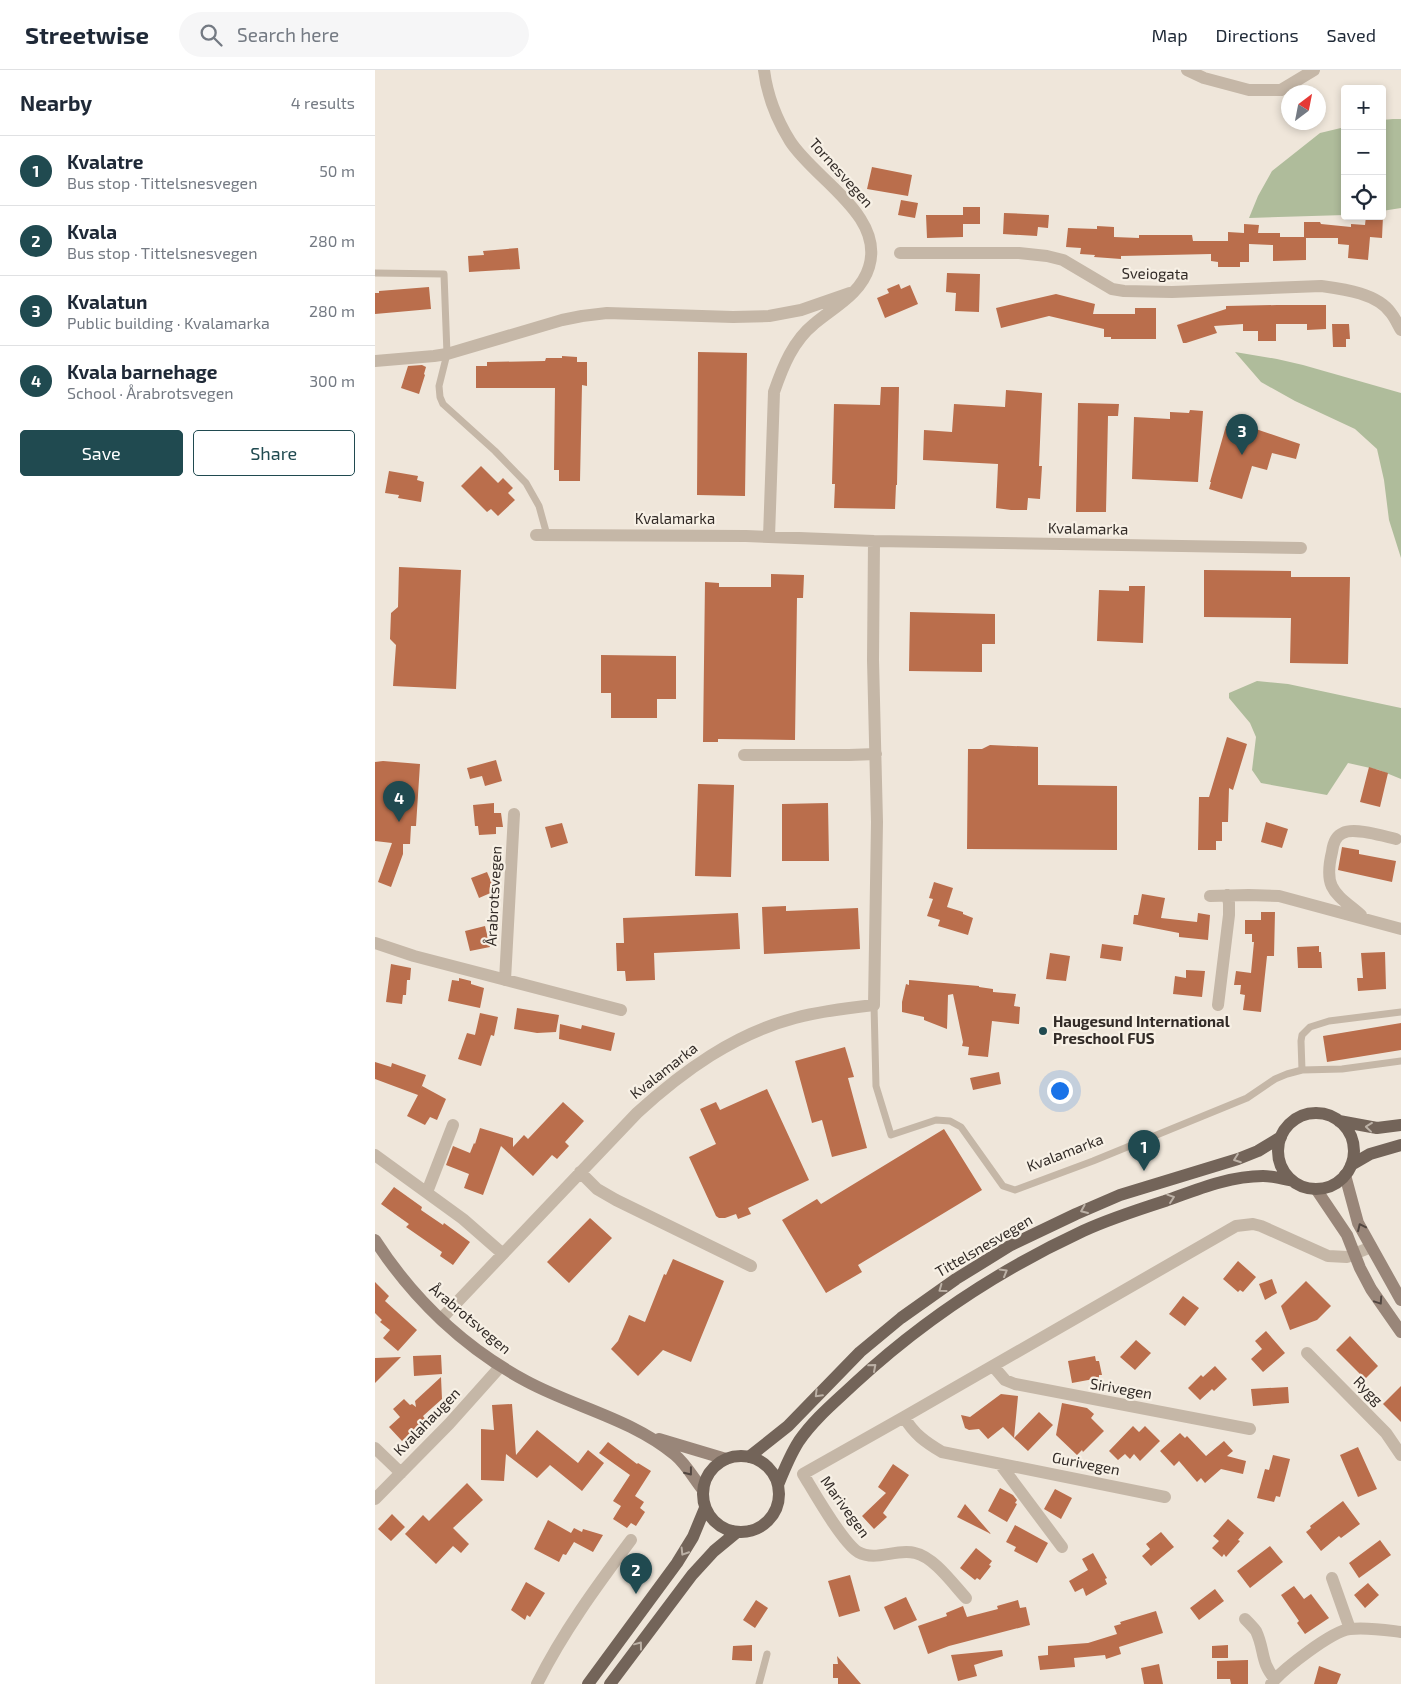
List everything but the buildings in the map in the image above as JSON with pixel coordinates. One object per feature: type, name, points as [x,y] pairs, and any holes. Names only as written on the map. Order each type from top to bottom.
[{"type":"main road","points":[[1293,1181],[1283,1169],[1278,1153],[1281,1137],[1291,1123],[1305,1115],[1322,1114],[1338,1120],[1371,1127],[1401,1125]]},
{"type":"main road","points":[[1338,1120],[1349,1133],[1352,1141],[1353,1158],[1348,1170],[1359,1223],[1401,1300]]},
{"type":"main road","name":"Tittelsnesvegen","points":[[749,1457],[788,1426],[860,1352],[956,1278],[995,1255],[1076,1214],[1111,1199],[1237,1159],[1258,1151],[1281,1137]]},
{"type":"main road","points":[[778,1485],[799,1440],[817,1419],[873,1367],[915,1332],[968,1293],[1021,1263],[1084,1231],[1216,1183],[1239,1178],[1265,1176],[1293,1181],[1308,1188],[1316,1189],[1332,1185],[1348,1170],[1370,1154],[1401,1145]]},
{"type":"main road","points":[[1316,1189],[1338,1220],[1371,1290],[1401,1332]]},
{"type":"main road","name":"Årabrotsvegen","points":[[375,1240],[390,1264],[413,1293],[475,1349],[500,1367],[550,1393],[646,1435],[726,1459]]},
{"type":"main road","name":"Årabrotsvegen","points":[[646,1435],[676,1456],[703,1490]]},
{"type":"main road","points":[[737,1456],[749,1457],[762,1462],[772,1472],[778,1485],[779,1497],[776,1509],[760,1527],[749,1531],[737,1532],[724,1528],[713,1520],[705,1508],[703,1490],[707,1477],[715,1466],[726,1459],[737,1456]]},
{"type":"main road","points":[[588,1684],[677,1563],[693,1537],[705,1508]]},
{"type":"main road","points":[[610,1684],[692,1575],[714,1551],[737,1532]]},
{"type":"street","name":"Tornesvegen","points":[[764,70],[769,95],[778,119],[790,141],[855,211],[871,239],[872,253],[869,268],[855,291],[814,324],[796,343],[782,370],[774,392],[769,537]]},
{"type":"street","points":[[1187,70],[1204,78],[1249,90],[1281,90],[1314,70]]},
{"type":"street","name":"Sveiogata","points":[[900,252],[1019,253],[1047,256],[1063,260],[1112,289],[1124,291],[1172,292],[1321,286],[1343,289],[1370,297],[1390,311],[1401,330]]},
{"type":"street","points":[[375,361],[447,354],[562,320],[582,316],[607,314],[769,316],[801,310],[855,291]]},
{"type":"street","name":"Kvalamarka","points":[[542,535],[769,537],[874,541],[1301,548]]},
{"type":"street","name":"Kvalamarka","points":[[441,1319],[580,1172],[665,1087],[697,1064],[732,1043],[762,1029],[794,1018],[833,1010],[874,1005],[877,822],[873,660],[874,541]]},
{"type":"street","points":[[744,755],[849,756],[876,754]]},
{"type":"street","name":"Årabrotsvegen","points":[[505,980],[514,814]]},
{"type":"street","points":[[1367,920],[1343,900],[1330,886],[1328,865],[1334,842],[1344,832],[1353,831],[1396,839]]},
{"type":"street","points":[[1218,1005],[1229,915],[1227,895]]},
{"type":"street","points":[[1210,896],[1279,896],[1401,930]]},
{"type":"street","points":[[375,943],[414,956],[621,1010]]},
{"type":"street","points":[[427,1192],[453,1125]]},
{"type":"street","points":[[375,1155],[463,1219],[503,1254]]},
{"type":"street","points":[[580,1172],[597,1189],[616,1200],[751,1266]]},
{"type":"street","points":[[904,1417],[1236,1226],[1253,1224],[1261,1226],[1327,1256],[1347,1257],[1371,1247]]},
{"type":"street","name":"Rygg","points":[[1307,1353],[1387,1433],[1401,1455]]},
{"type":"street","name":"Sirivegen","points":[[993,1366],[1005,1380],[1021,1386],[1250,1429]]},
{"type":"street","name":"Kvalahaugen","points":[[375,1499],[449,1424],[500,1367]]},
{"type":"street","name":"Gurivegen","points":[[904,1417],[912,1430],[920,1438],[941,1452],[1165,1497]]},
{"type":"street","name":"Marivegen","points":[[904,1417],[803,1474],[830,1517],[850,1545],[857,1551],[867,1556],[914,1552],[932,1561],[967,1598]]},
{"type":"street","points":[[375,1448],[401,1473]]},
{"type":"street","points":[[999,1464],[1062,1547]]},
{"type":"street","points":[[537,1684],[569,1626],[631,1540]]},
{"type":"street","points":[[1332,1578],[1350,1629]]},
{"type":"street","points":[[1245,1619],[1255,1630],[1261,1645],[1264,1662],[1273,1682],[1329,1638],[1350,1629],[1401,1632]]},
{"type":"lane","points":[[375,273],[444,274],[447,354],[439,386],[440,397],[443,404],[489,445],[526,482],[539,506],[542,535]]},
{"type":"lane","name":"Kvalamarka","points":[[874,1005],[876,1086],[891,1135],[935,1120],[950,1121],[961,1127],[1003,1186],[1015,1190],[1093,1161],[1247,1098],[1275,1079],[1302,1070],[1342,1070],[1401,1061]]},
{"type":"lane","points":[[1302,1070],[1302,1035],[1310,1027],[1329,1021],[1401,1012]]},
{"type":"lane","points":[[759,1684],[767,1654]]},
{"type":"green space","points":[[1401,119],[1401,208],[1386,210],[1386,130],[1386,120]]},
{"type":"green space","points":[[1341,128],[1341,215],[1249,218],[1258,196],[1272,171],[1320,133]]},
{"type":"green space","points":[[1235,352],[1303,365],[1401,393],[1401,558],[1389,520],[1384,480],[1377,449],[1355,429],[1295,401],[1261,382]]},
{"type":"green space","points":[[1257,681],[1288,684],[1401,708],[1401,779],[1379,770],[1348,763],[1327,795],[1261,783],[1252,770],[1256,737],[1250,723],[1229,698],[1229,693]]},
{"type":"place","name":"Kvalatun","points":[[1242,455]]},
{"type":"place","name":"Kvala barnehage","points":[[399,822]]},
{"type":"place","name":"Haugesund International Preschool FUS","points":[[1043,1031]]},
{"type":"place","name":"Kvalatre","points":[[1144,1171]]},
{"type":"place","name":"Kvala","points":[[636,1594]]}]
